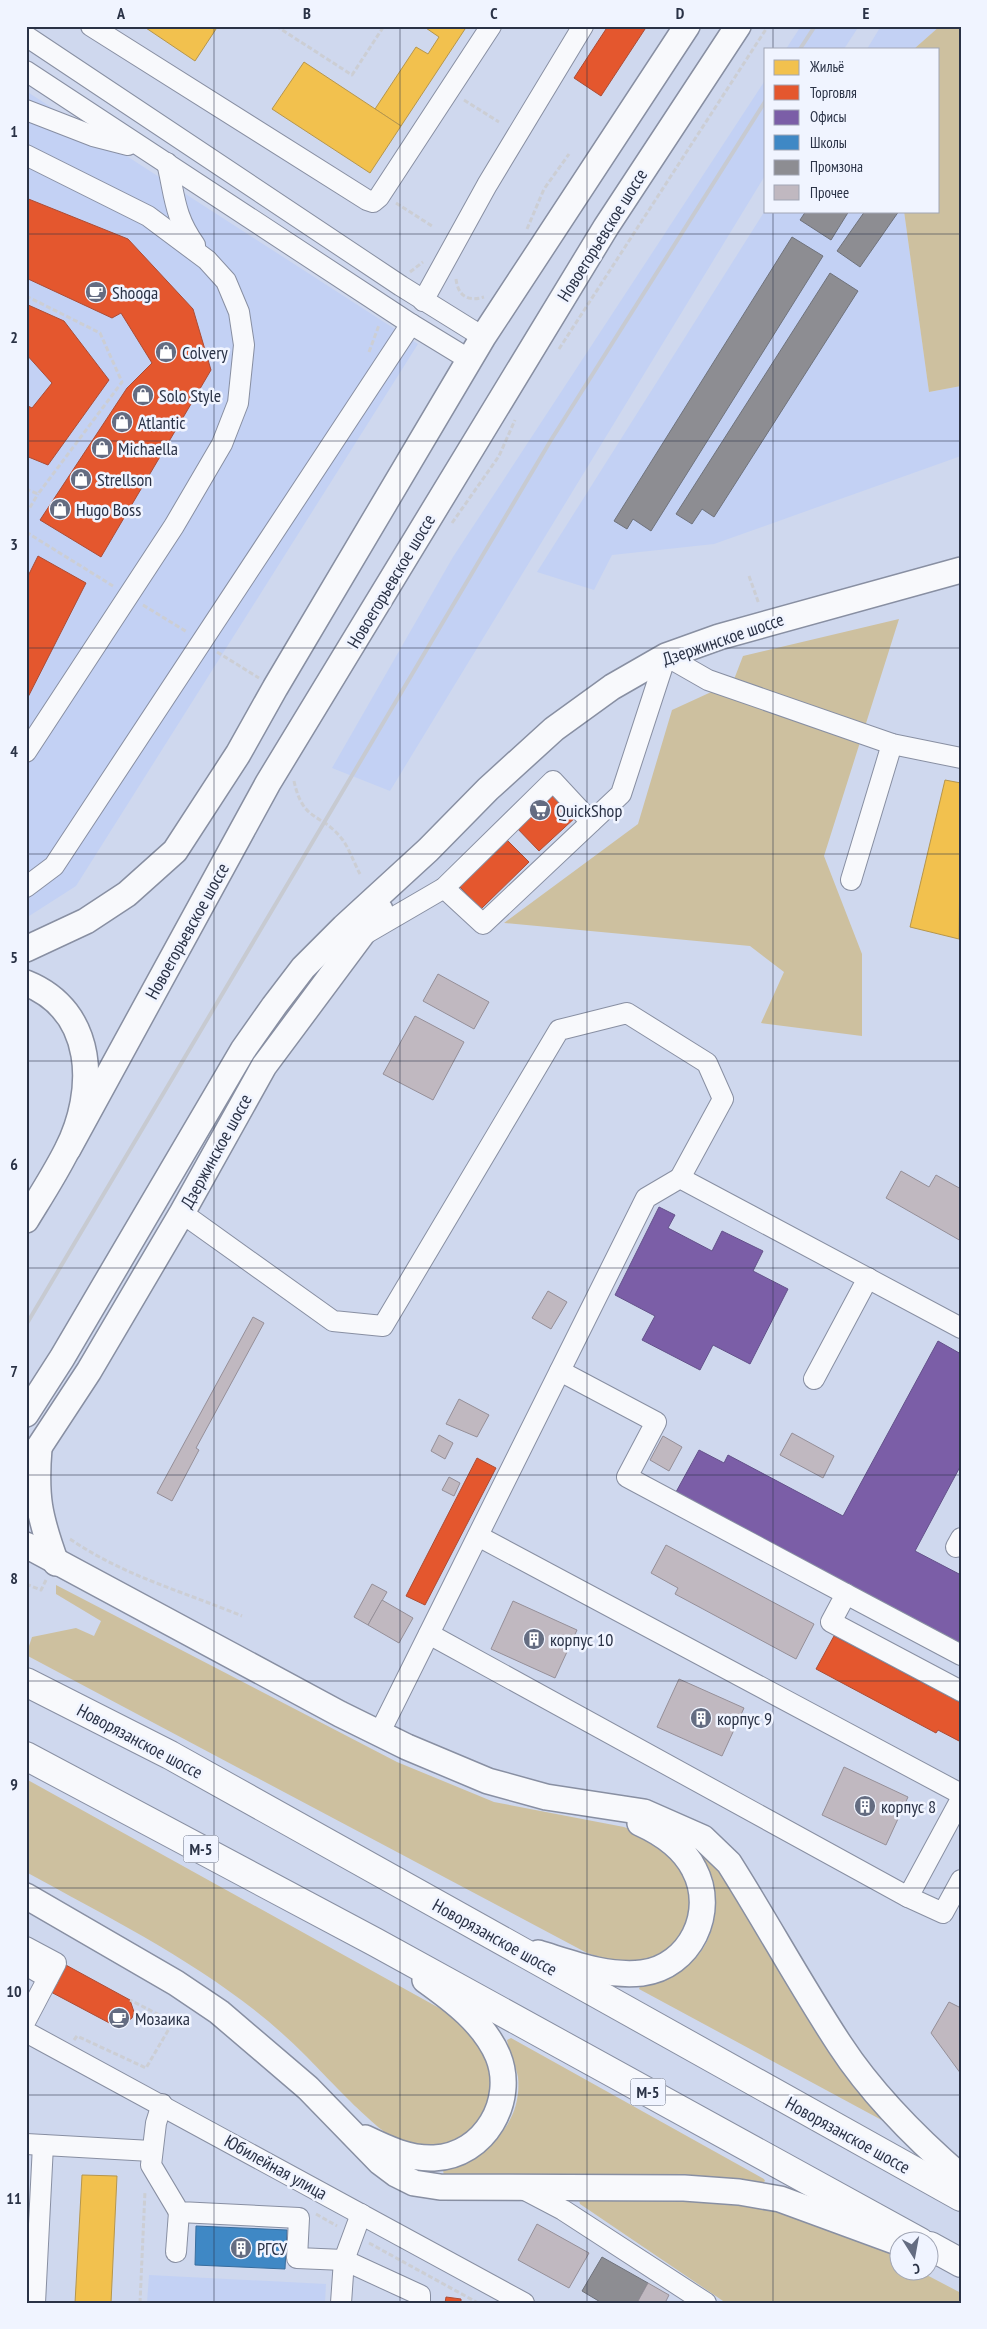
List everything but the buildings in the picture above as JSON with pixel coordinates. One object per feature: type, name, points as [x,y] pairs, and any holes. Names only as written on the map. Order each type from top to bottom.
[{"type":"highway","name":"Новорязанское шоссе","points":[[26,1682],[170,1755],[961,2197]]},
{"type":"highway","name":"М-5","points":[[26,1756],[375,1942],[902,2232]]},
{"type":"main road","points":[[26,950],[86,921],[119,899],[175,851],[238,754],[275,688],[484,337],[687,26]]},
{"type":"main road","name":"Новоегорьевское шоссе","points":[[68,1149],[268,783],[606,227],[738,26]]},
{"type":"main road","name":"Дзержинское шоссе","points":[[26,1414],[62,1358],[215,1097],[274,1006],[303,968],[428,850],[488,788],[554,729],[612,687],[666,656],[750,627],[961,570]]},
{"type":"main road","name":"Дзержинское шоссе","points":[[32,1457],[89,1371],[182,1213],[264,1066],[358,938],[428,850]]},
{"type":"main road","points":[[26,983],[42,990],[73,1019],[79,1033],[85,1065],[85,1083],[81,1108],[68,1149],[26,1220]]},
{"type":"main road","points":[[215,1097],[232,1090],[237,1094],[239,1100],[238,1110]]},
{"type":"main road","points":[[32,1457],[38,1508],[52,1570]]},
{"type":"main road","points":[[26,1545],[52,1570]]},
{"type":"main road","points":[[26,1565],[52,1570],[379,1734],[488,1781],[546,1797],[644,1812],[678,1825],[703,1838],[728,1863],[840,2046],[875,2090],[919,2139],[961,2177]]},
{"type":"main road","points":[[500,1940],[583,1967],[616,1974],[643,1973],[664,1966],[681,1955],[694,1939],[700,1923],[700,1887],[694,1869],[680,1848],[651,1828],[596,1804]]},
{"type":"main road","name":"М-5","points":[[26,1896],[176,1983],[219,2012],[308,2088],[380,2162],[396,2174],[414,2183],[440,2187],[684,2188],[739,2192],[780,2199],[890,2239]]},
{"type":"main road","name":"М-5","points":[[350,2130],[390,2150],[413,2157],[436,2158],[454,2154],[472,2144],[484,2134],[495,2119],[504,2091],[504,2073],[498,2055],[489,2038],[474,2020],[448,1997],[375,1942]]},
{"type":"street","points":[[91,26],[373,202],[379,198],[491,26]]},
{"type":"street","points":[[423,301],[486,185],[583,26]]},
{"type":"street","points":[[26,36],[423,301],[484,337]]},
{"type":"street","points":[[26,71],[411,324],[470,360]]},
{"type":"street","points":[[26,110],[93,136],[147,150]]},
{"type":"street","points":[[26,155],[148,216],[207,260]]},
{"type":"street","points":[[26,752],[174,526],[222,444],[238,402],[244,345],[239,312],[226,280],[207,260],[182,226],[174,203],[167,163]]},
{"type":"street","points":[[26,887],[54,866],[411,324]]},
{"type":"street","points":[[444,888],[483,924],[621,794],[666,656],[708,680],[892,744],[961,758]]},
{"type":"street","points":[[852,880],[892,744]]},
{"type":"street","points":[[358,938],[444,888],[553,781],[592,822]]},
{"type":"street","points":[[182,1213],[333,1321],[383,1326],[559,1030],[628,1013],[707,1063],[723,1099],[680,1178],[646,1198],[379,1734]]},
{"type":"street","points":[[680,1178],[961,1328]]},
{"type":"street","points":[[814,1379],[868,1278]]},
{"type":"street","points":[[560,1371],[656,1422],[627,1477],[961,1655]]},
{"type":"street","points":[[478,1536],[961,1794]]},
{"type":"street","points":[[846,1594],[832,1622],[961,1691]]},
{"type":"street","points":[[429,1634],[908,1897],[943,1913],[961,1880]]},
{"type":"street","points":[[908,1897],[961,1799]]},
{"type":"street","points":[[26,1947],[56,1963],[26,2020]]},
{"type":"street","points":[[31,1968],[48,1978]]},
{"type":"street","name":"Юбилейная улица","points":[[26,2032],[162,2104],[524,2303]]},
{"type":"street","points":[[162,2104],[151,2158],[179,2212],[176,2252]]},
{"type":"street","points":[[35,2303],[35,2144],[151,2158]]},
{"type":"street","points":[[520,2188],[571,2214],[706,2303]]},
{"type":"street","points":[[179,2212],[299,2218],[297,2258],[344,2260],[420,2295],[420,2303]]},
{"type":"street","points":[[342,2303],[344,2260],[362,2214]]},
{"type":"path","points":[[276,26],[352,75],[384,26]]},
{"type":"path","points":[[558,351],[768,26]]},
{"type":"path","points":[[458,96],[500,122]]},
{"type":"path","points":[[526,231],[544,189],[569,154]]},
{"type":"path","points":[[394,201],[432,226]]},
{"type":"path","points":[[408,274],[424,261],[456,278],[460,294],[467,299],[476,300],[488,295]]},
{"type":"path","points":[[26,296],[100,333],[122,382],[38,494],[26,514]]},
{"type":"path","points":[[452,524],[499,456],[517,416]]},
{"type":"path","points":[[26,489],[38,494]]},
{"type":"path","points":[[26,532],[110,584]]},
{"type":"path","points":[[298,772],[294,780],[297,797],[308,813],[331,828],[343,840],[360,874]]},
{"type":"path","points":[[70,1539],[98,1558],[146,1581],[184,1592],[242,1616]]},
{"type":"path","points":[[26,1584],[41,1590],[52,1570]]},
{"type":"path","points":[[77,2036],[146,2068],[173,2022],[130,2000]]},
{"type":"path","points":[[140,2303],[146,2176],[151,2158]]},
{"type":"shaded area","points":[[801,26],[859,26],[845,48],[787,48]]},
{"type":"shaded area","points":[[881,26],[940,26],[915,48],[868,48]]},
{"type":"shaded area","points":[[940,26],[961,26],[961,386],[929,392],[904,212],[940,212],[940,48],[915,48]]},
{"type":"shaded area","points":[[764,82],[764,177],[390,791],[332,768],[453,557]]},
{"type":"shaded area","points":[[26,91],[418,344],[76,886],[26,918]]},
{"type":"shaded area","points":[[764,212],[904,212],[929,392],[961,386],[961,456],[714,544],[612,555],[594,590],[537,572]]},
{"type":"shaded area","points":[[899,619],[824,856],[862,954],[862,1036],[761,1023],[784,972],[750,946],[504,923],[638,824],[672,710],[733,682],[743,656]]},
{"type":"shaded area","points":[[56,1585],[397,1762],[494,1802],[624,1827],[649,1837],[676,1858],[694,1900],[681,1940],[672,1950],[661,1957],[637,1962],[611,1960],[587,1953],[26,1655],[32,1637],[76,1628],[94,1636],[101,1621],[56,1594]]},
{"type":"shaded area","points":[[26,1779],[459,2019],[493,2064],[491,2107],[463,2138],[450,2145],[435,2147],[405,2144],[382,2130],[275,2027],[243,2001],[173,1954],[26,1872]]},
{"type":"shaded area","points":[[695,1847],[719,1865],[889,2124],[639,1989],[641,1984],[681,1969],[692,1962],[700,1953],[712,1929],[716,1902],[715,1889],[712,1877]]},
{"type":"shaded area","points":[[511,2038],[765,2181],[763,2183],[737,2179],[683,2176],[444,2176],[443,2170],[473,2158],[498,2137],[507,2125],[514,2110],[518,2094],[518,2077],[507,2040]]},
{"type":"shaded area","points":[[581,2197],[687,2197],[782,2208],[869,2242],[890,2254],[890,2282],[940,2282],[961,2293],[961,2303],[726,2303],[580,2204],[579,2200]]},
{"type":"shaded area","points":[[149,2275],[326,2284],[325,2303],[147,2303]]},
{"type":"railway","points":[[801,48],[815,26]]},
{"type":"railway","points":[[26,1325],[551,440],[764,103]]},
{"type":"place","name":"Shooga","points":[[96,292]]},
{"type":"place","name":"Colvery","points":[[166,352]]},
{"type":"place","name":"Solo Style","points":[[143,395]]},
{"type":"place","name":"Atlantic","points":[[122,422]]},
{"type":"place","name":"Michaella","points":[[102,448]]},
{"type":"place","name":"Strellson","points":[[81,479]]},
{"type":"place","name":"Hugo Boss","points":[[60,509]]},
{"type":"place","name":"QuickShop","points":[[540,810]]},
{"type":"place","name":"корпус 10","points":[[534,1639]]},
{"type":"place","name":"корпус 9","points":[[701,1718]]},
{"type":"place","name":"корпус 8","points":[[865,1806]]},
{"type":"place","name":"Мозаика","points":[[119,2018]]},
{"type":"place","name":"РГСУ","points":[[241,2248]]}]
